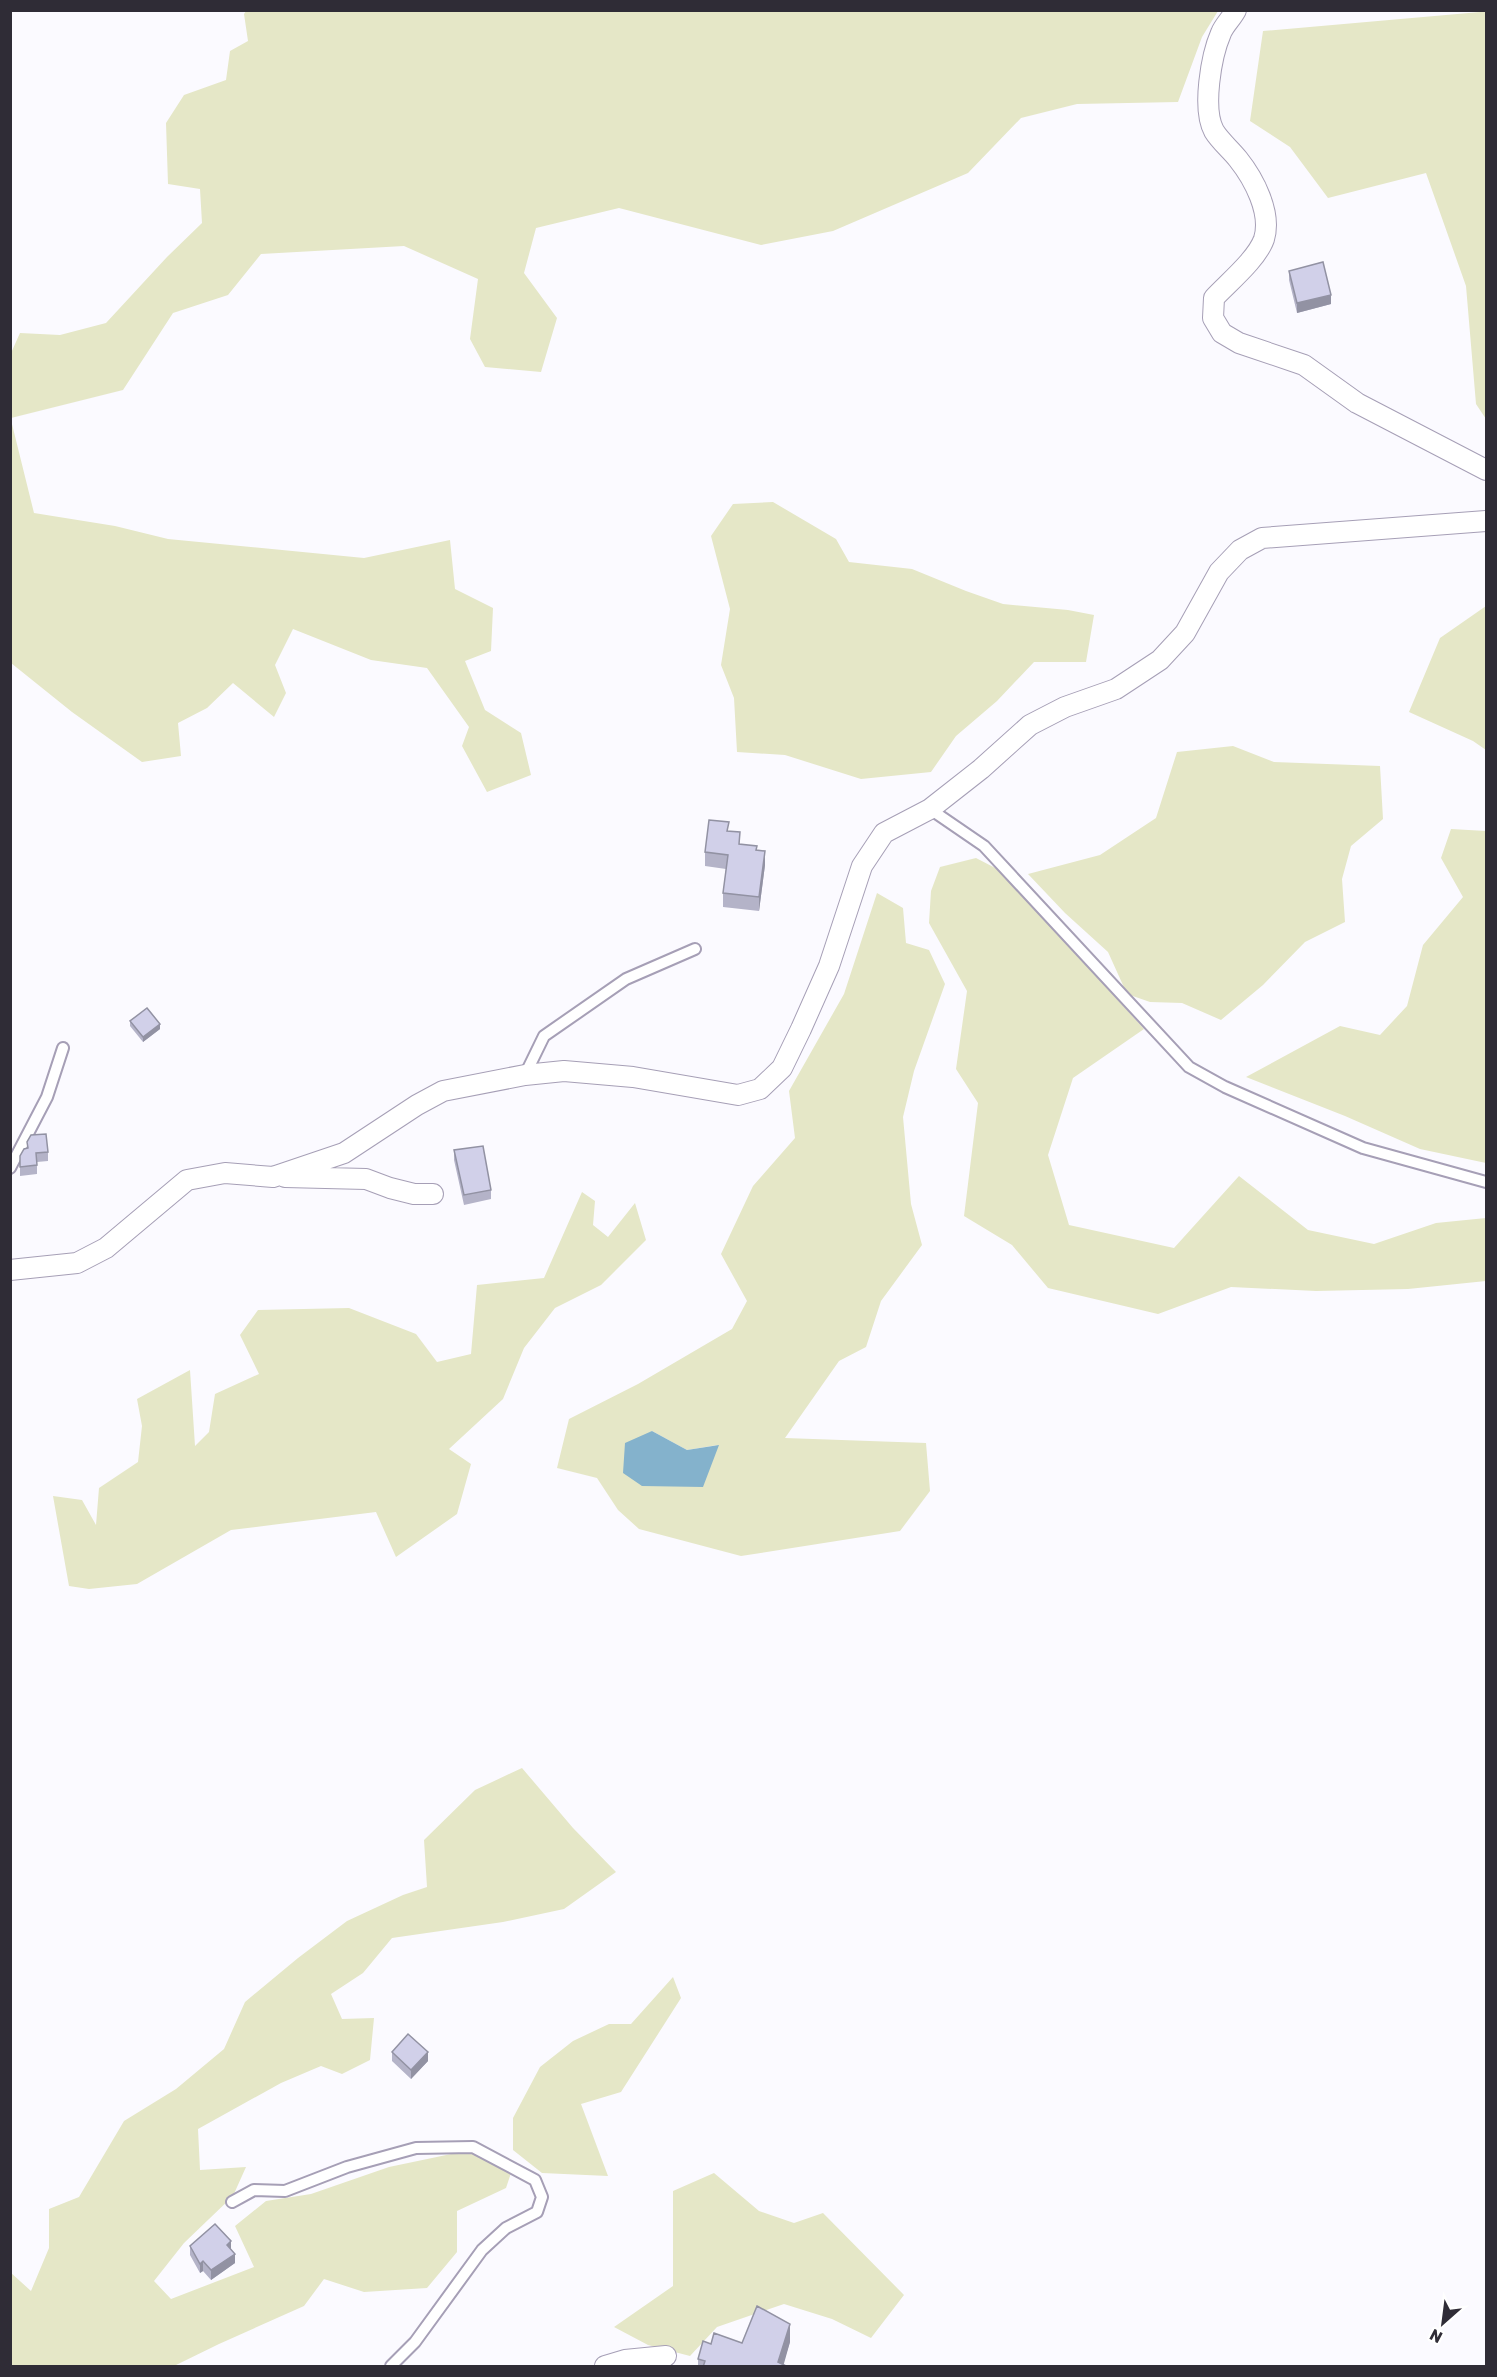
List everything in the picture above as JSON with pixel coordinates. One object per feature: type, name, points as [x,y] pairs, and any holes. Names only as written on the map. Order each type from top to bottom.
[{"type":"street","points":[[1236,10],[1221,33],[1208,86],[1209,112],[1214,131],[1239,160],[1254,184],[1266,220],[1264,239],[1255,255],[1214,298],[1213,318],[1222,333],[1239,343],[1304,365],[1357,403],[1486,470]]},
{"type":"street","points":[[273,1177],[344,1153],[443,1091],[525,1075],[564,1071],[621,1076],[738,1095],[760,1089],[782,1068],[801,1029],[828,966],[862,866],[884,833],[930,809],[981,769],[1030,725],[1065,707],[1116,689],[1160,660],[1185,633],[1219,572],[1240,550],[1262,538],[1486,521]]},
{"type":"street","points":[[10,1270],[77,1263],[106,1248],[187,1180],[225,1173],[273,1177],[366,1179],[414,1194],[433,1194]]},
{"type":"street","points":[[605,2367],[625,2360],[666,2356]]},
{"type":"lane","points":[[930,809],[984,846],[1190,1067],[1225,1087],[1363,1148],[1486,1182]]},
{"type":"lane","points":[[525,1075],[544,1036],[626,979],[695,949]]},
{"type":"lane","points":[[10,1168],[47,1097],[63,1048]]},
{"type":"lane","points":[[232,2202],[254,2190],[285,2191],[347,2167],[416,2148],[473,2147],[535,2180],[542,2197],[537,2212],[506,2228],[482,2250],[415,2342],[391,2367]]},
{"type":"green space","points":[[246,10],[1218,11],[1202,37],[1178,102],[1077,104],[1021,118],[968,173],[833,231],[761,245],[619,208],[536,228],[524,273],[557,318],[541,372],[485,367],[470,339],[478,279],[404,246],[261,254],[228,295],[173,313],[123,390],[11,418],[11,353],[20,333],[60,335],[106,323],[202,223],[200,189],[168,184],[166,123],[184,95],[226,80],[230,51],[248,41],[244,14]]},
{"type":"green space","points":[[1486,11],[1486,419],[1476,404],[1466,286],[1426,173],[1328,198],[1290,147],[1250,121],[1263,31]]},
{"type":"green space","points":[[11,420],[34,513],[115,526],[168,539],[364,558],[450,540],[455,589],[493,608],[491,651],[465,661],[485,710],[521,733],[531,775],[487,792],[462,746],[469,727],[427,668],[371,660],[293,629],[275,665],[286,693],[274,717],[233,683],[207,708],[178,723],[181,756],[142,762],[72,712],[11,663]]},
{"type":"green space","points":[[773,502],[836,539],[849,562],[912,569],[1003,604],[1068,610],[1094,615],[1086,662],[1034,662],[997,701],[956,736],[931,772],[861,779],[785,755],[737,752],[734,698],[721,665],[730,609],[711,536],[733,504]]},
{"type":"green space","points":[[1486,606],[1486,750],[1473,741],[1409,712],[1440,638]]},
{"type":"green space","points":[[1233,746],[1274,762],[1380,766],[1383,819],[1351,846],[1342,879],[1345,922],[1305,942],[1263,985],[1221,1020],[1182,1003],[1150,1002],[1127,994],[1108,952],[1065,913],[1028,874],[1100,855],[1156,818],[1177,752]]},
{"type":"green space","points":[[1451,829],[1486,831],[1486,1163],[1420,1149],[1345,1116],[1246,1077],[1340,1026],[1380,1035],[1407,1006],[1423,945],[1463,897],[1441,858]]},
{"type":"green space","points":[[976,858],[1003,872],[1144,1029],[1073,1078],[1048,1155],[1069,1225],[1174,1248],[1239,1176],[1308,1230],[1374,1244],[1436,1223],[1486,1218],[1486,1281],[1408,1289],[1316,1291],[1231,1287],[1158,1314],[1048,1288],[1012,1245],[964,1216],[978,1103],[956,1069],[967,991],[929,923],[931,891],[940,867]]},
{"type":"green space","points":[[877,893],[903,908],[906,943],[929,950],[945,984],[914,1071],[903,1117],[911,1204],[922,1245],[881,1301],[866,1347],[839,1361],[785,1438],[926,1443],[930,1491],[900,1531],[741,1556],[639,1529],[618,1510],[597,1478],[557,1468],[569,1419],[638,1384],[732,1329],[747,1301],[721,1254],[753,1186],[795,1138],[789,1091],[844,994]],"holes":[[[652,1431],[687,1450],[718,1445],[623,1473]]]},
{"type":"green space","points":[[582,1192],[595,1201],[593,1225],[608,1237],[635,1203],[646,1240],[601,1285],[555,1308],[524,1348],[503,1399],[449,1449],[471,1464],[457,1514],[396,1557],[376,1512],[231,1530],[137,1584],[89,1589],[69,1586],[53,1496],[82,1500],[96,1525],[99,1488],[138,1462],[142,1426],[137,1399],[190,1370],[195,1446],[209,1432],[215,1394],[259,1374],[240,1335],[258,1310],[349,1308],[416,1334],[437,1362],[471,1354],[477,1285],[544,1278]]},
{"type":"green space","points":[[522,1768],[573,1828],[616,1872],[564,1909],[503,1922],[392,1938],[363,1973],[331,1994],[342,2019],[374,2018],[370,2060],[342,2074],[321,2066],[281,2083],[198,2129],[200,2170],[246,2167],[233,2196],[184,2243],[154,2281],[171,2299],[254,2267],[235,2226],[266,2201],[311,2194],[389,2167],[475,2149],[513,2167],[506,2188],[457,2211],[457,2252],[427,2288],[364,2292],[324,2279],[304,2306],[174,2366],[11,2366],[10,2272],[31,2291],[49,2248],[49,2209],[79,2197],[124,2121],[176,2089],[224,2049],[245,2002],[298,1958],[347,1921],[403,1895],[427,1887],[424,1840],[475,1790]]},
{"type":"green space","points":[[673,1977],[681,1998],[621,2092],[581,2104],[608,2176],[542,2173],[513,2150],[513,2118],[540,2067],[573,2041],[609,2024],[631,2024]]},
{"type":"green space","points":[[714,2173],[759,2211],[794,2223],[823,2213],[904,2295],[871,2338],[832,2319],[784,2304],[717,2327],[690,2356],[648,2345],[614,2327],[673,2286],[673,2191]]},
{"type":"water","points":[[652,1431],[687,1450],[719,1445],[703,1487],[642,1486],[623,1473],[625,1443]]},
{"type":"building","points":[[1323,262],[1331,295],[1297,303],[1289,271]]},
{"type":"building","points":[[709,820],[729,822],[727,831],[740,832],[739,844],[757,846],[756,850],[765,851],[759,897],[723,893],[728,855],[705,852]]},
{"type":"building","points":[[147,1008],[160,1024],[143,1037],[130,1021]]},
{"type":"building","points":[[46,1134],[48,1152],[36,1153],[37,1165],[20,1167],[20,1156],[24,1149],[28,1148],[27,1142],[31,1135]]},
{"type":"building","points":[[483,1146],[491,1190],[464,1195],[454,1150]]},
{"type":"building","points":[[408,2034],[428,2052],[411,2070],[392,2052]]},
{"type":"building","points":[[215,2224],[231,2241],[227,2245],[235,2254],[211,2270],[203,2261],[200,2264],[190,2246]]},
{"type":"building","points":[[757,2306],[790,2324],[778,2362],[788,2367],[703,2367],[705,2361],[698,2359],[703,2341],[711,2344],[714,2333],[742,2343]]}]
